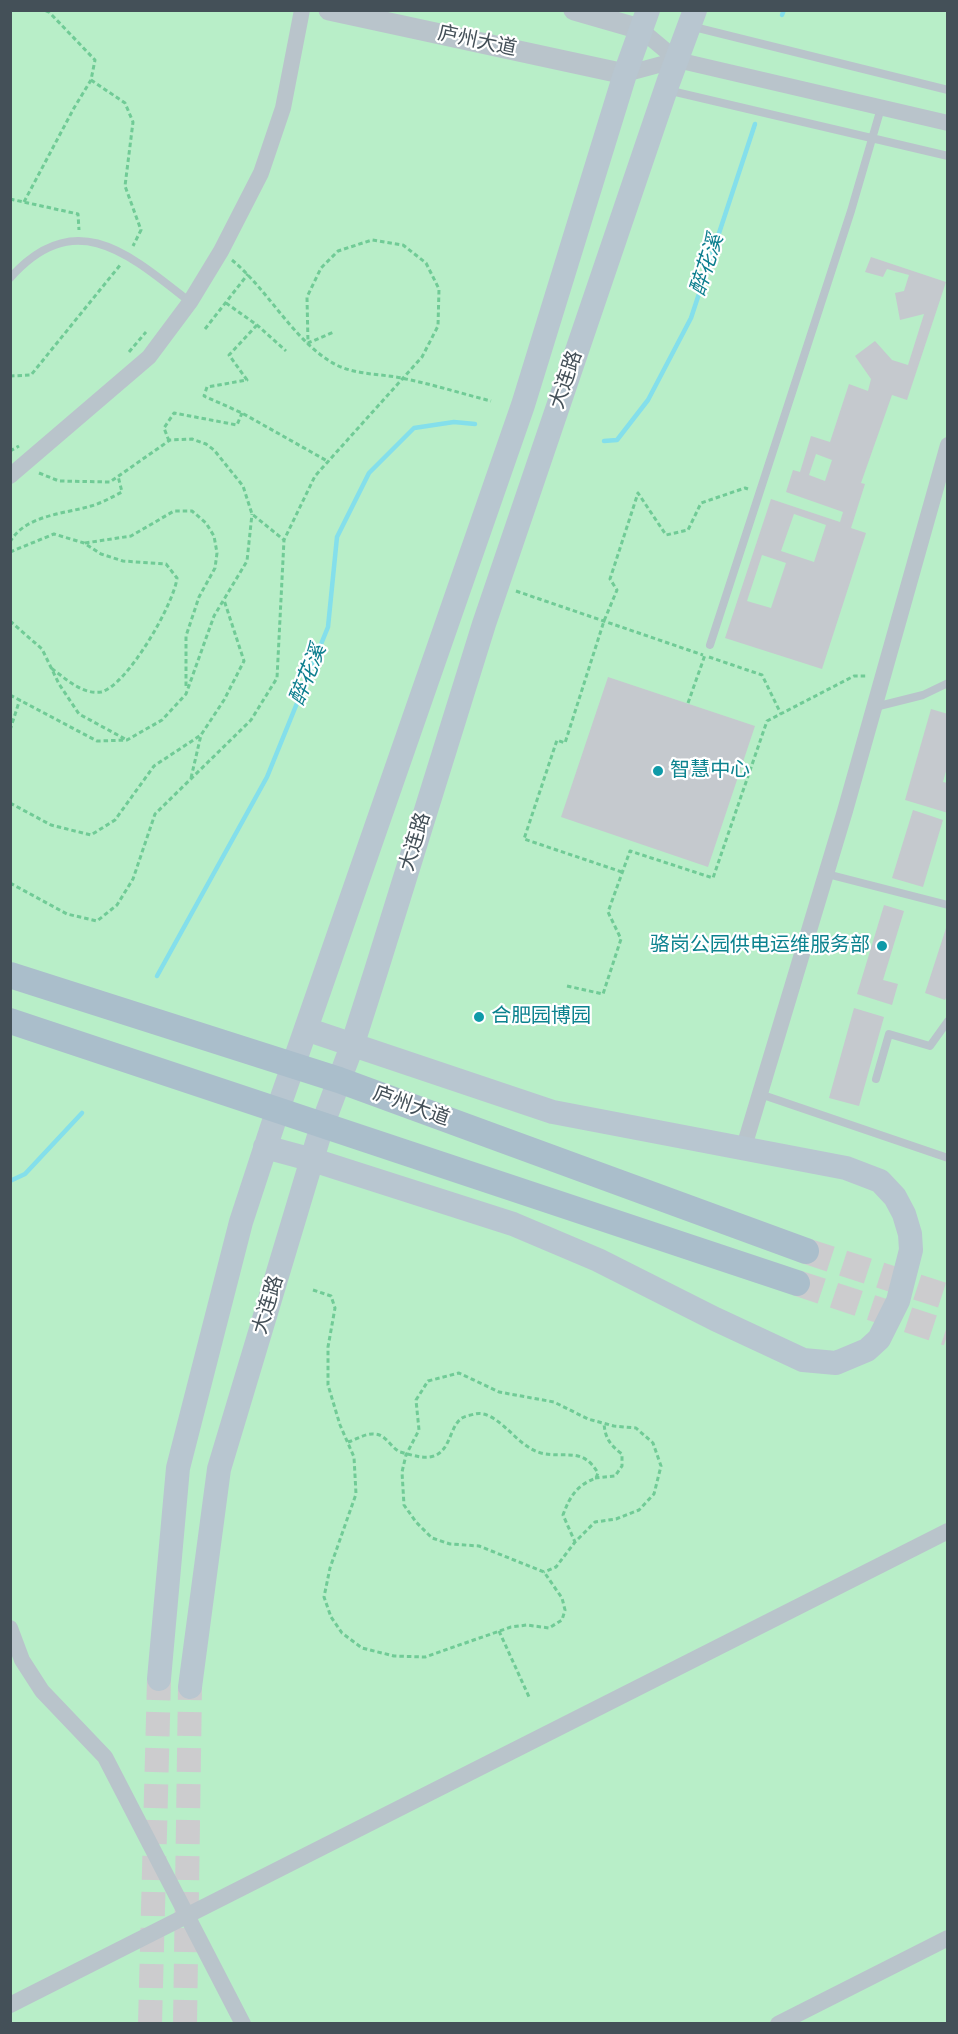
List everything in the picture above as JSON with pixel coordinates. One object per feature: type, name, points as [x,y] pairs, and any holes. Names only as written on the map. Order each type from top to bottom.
[{"type":"main road","name":"大连路","points":[[190,1687],[219,1469],[322,1126],[352,1046],[497,584],[692,18]]},
{"type":"main road","name":"大连路","points":[[159,1679],[178,1468],[241,1222],[278,1109],[523,405],[625,74],[644,20]]},
{"type":"main road","name":"庐州大道","points":[[10,975],[339,1080],[806,1251]]},
{"type":"main road","points":[[10,1021],[797,1283]]},
{"type":"main road","points":[[265,1147],[513,1224],[598,1260],[803,1360],[836,1363],[867,1350],[879,1339],[898,1301],[911,1250],[910,1234],[904,1214],[895,1197],[880,1181],[863,1173],[553,1112],[306,1029]]},
{"type":"street","points":[[16,471],[149,357],[190,302],[221,251],[261,173],[283,108],[302,10]]},
{"type":"street","name":"庐州大道","points":[[329,10],[625,74]]},
{"type":"street","points":[[574,10],[644,20],[677,60]]},
{"type":"street","points":[[625,74],[677,60],[948,123]]},
{"type":"street","points":[[743,1150],[827,874],[948,445]]},
{"type":"street","points":[[10,2005],[948,1532]]},
{"type":"street","points":[[10,1628],[16,1663],[105,1757],[243,2024]]},
{"type":"street","points":[[778,2024],[948,1938]]},
{"type":"lane","points":[[692,18],[948,90]]},
{"type":"lane","points":[[666,90],[948,156]]},
{"type":"lane","points":[[710,645],[851,211],[880,108]]},
{"type":"lane","points":[[10,278],[47,248],[63,242],[80,240],[106,245],[152,274],[190,302]]},
{"type":"lane","points":[[874,707],[923,695],[948,683]]},
{"type":"lane","points":[[827,874],[948,905]]},
{"type":"lane","points":[[876,1079],[889,1034],[930,1046],[948,1021]]},
{"type":"lane","points":[[760,1094],[948,1158]]},
{"type":"path","points":[[24,202],[91,80],[95,60],[49,12],[44,10]]},
{"type":"path","points":[[10,199],[78,213],[80,240]]},
{"type":"path","points":[[10,883],[67,914],[97,921],[117,905],[133,879],[155,814],[250,720],[277,678],[284,540],[315,476],[405,379],[422,357],[438,326],[439,289],[426,263],[403,245],[372,240],[338,252],[321,268],[307,297],[308,343]]},
{"type":"path","points":[[221,251],[248,274],[308,343],[331,362],[354,372],[405,379],[491,401]]},
{"type":"path","points":[[205,329],[248,274]]},
{"type":"path","points":[[226,303],[257,325],[286,351]]},
{"type":"path","points":[[257,325],[229,355],[247,380],[207,387],[204,396],[242,414],[329,462]]},
{"type":"path","points":[[124,357],[148,330]]},
{"type":"path","points":[[308,343],[334,332]]},
{"type":"path","points":[[169,441],[164,428],[174,413],[237,425],[242,414]]},
{"type":"path","points":[[10,695],[97,741],[127,740],[162,720],[186,694],[214,616],[246,561],[252,514],[243,486],[214,450],[192,439],[169,441],[110,482],[59,481],[16,471]]},
{"type":"path","points":[[10,452],[26,441]]},
{"type":"path","points":[[10,542],[33,521],[95,505],[122,492],[118,476]]},
{"type":"path","points":[[622,873],[524,840],[557,740],[565,743],[604,621],[617,590],[610,579],[638,493],[666,535],[688,530],[701,503],[745,488],[760,492]]},
{"type":"path","points":[[84,543],[130,536],[174,511],[192,511],[206,523],[214,536],[217,553],[215,568],[199,597],[186,636],[186,694]]},
{"type":"path","points":[[252,514],[284,540]]},
{"type":"path","points":[[10,552],[54,534],[84,543],[101,554],[123,561],[166,564],[177,578],[176,590],[148,641],[132,665],[114,685],[100,692],[81,689],[51,668]]},
{"type":"path","points":[[497,584],[762,675],[781,714]]},
{"type":"path","points":[[191,780],[201,735],[244,661],[224,599]]},
{"type":"path","points":[[10,621],[42,649],[59,684],[79,714],[127,740]]},
{"type":"path","points":[[688,703],[705,655]]},
{"type":"path","points":[[567,986],[603,994],[621,939],[608,912],[630,851],[714,878],[767,721],[854,676],[884,675]]},
{"type":"path","points":[[10,730],[20,699]]},
{"type":"path","points":[[10,802],[51,825],[91,835],[115,820],[154,766],[201,735]]},
{"type":"path","points":[[314,1290],[331,1296],[335,1308],[328,1347],[328,1385],[354,1457],[356,1494],[330,1568],[324,1597],[331,1617],[342,1633],[362,1648],[394,1656],[425,1657],[499,1631],[527,1624],[549,1628],[562,1620],[565,1610],[562,1598],[544,1572],[479,1546],[450,1544],[432,1538],[416,1522],[404,1504],[402,1472],[418,1430],[416,1400],[428,1381],[459,1373],[499,1392],[554,1402],[588,1419],[636,1428],[653,1443],[661,1466],[654,1494],[639,1510],[616,1519],[595,1522],[575,1542],[556,1567],[544,1572]]},
{"type":"path","points":[[348,1442],[373,1433],[382,1436],[400,1452],[408,1452],[423,1458],[439,1454],[451,1440],[453,1428],[462,1419],[478,1413],[494,1419],[522,1444],[541,1453],[571,1454],[585,1458],[598,1473],[595,1478]]},
{"type":"path","points":[[575,1542],[563,1515],[569,1497],[581,1486],[595,1478],[615,1476],[622,1466],[622,1454],[612,1447],[605,1435],[604,1423]]},
{"type":"path","points":[[499,1631],[530,1699]]},
{"type":"green space","name":"合肥园博园","points":[[11,11],[947,11],[947,2023],[11,2024]]},
{"type":"building","points":[[871,257],[946,282],[907,400],[892,395],[861,483],[865,484],[851,528],[866,533],[822,669],[725,638],[771,499],[840,522],[843,512],[786,492],[793,470],[800,472],[811,436],[830,442],[849,384],[868,391],[871,379],[855,356],[875,341],[892,360],[908,365],[924,314],[900,320],[895,293],[904,291],[909,275],[887,269],[883,277],[865,272]],"holes":[[[816,454],[832,460],[825,481],[809,475]],[[794,514],[826,525],[814,562],[781,551]],[[762,555],[786,563],[771,608],[747,601]]]},
{"type":"building","name":"智慧中心","points":[[608,677],[755,726],[708,867],[561,817]]},
{"type":"building","points":[[931,709],[948,714],[948,764],[943,782],[948,783],[948,813],[905,800]]},
{"type":"building","points":[[913,810],[943,820],[923,887],[892,878]]},
{"type":"building","name":"骆岗公园供电运维服务部","points":[[884,905],[904,911],[883,980],[898,984],[892,1005],[857,994]]},
{"type":"building","points":[[947,925],[948,993],[945,1000],[925,993]]},
{"type":"building","points":[[854,1008],[884,1017],[859,1106],[829,1098]]},
{"type":"waterway","name":"醉花溪","points":[[782,15],[784,10]]},
{"type":"waterway","name":"醉花溪","points":[[604,441],[617,440],[648,400],[691,318],[755,124]]},
{"type":"waterway","name":"醉花溪","points":[[157,976],[267,777],[328,627],[337,537],[369,473],[414,428],[454,422],[475,424]]},
{"type":"waterway","name":"醉花溪","points":[[10,1181],[25,1174],[82,1113]]},
{"type":"tunnel","points":[[806,1251],[948,1297]]},
{"type":"tunnel","points":[[797,1283],[948,1333]]},
{"type":"tunnel","points":[[150,2024],[159,1679]]},
{"type":"tunnel","points":[[185,2024],[190,1687]]},
{"type":"place","name":"智慧中心","points":[[658,771]]},
{"type":"place","name":"骆岗公园供电运维服务部","points":[[882,946]]},
{"type":"place","name":"合肥园博园","points":[[479,1017]]}]
